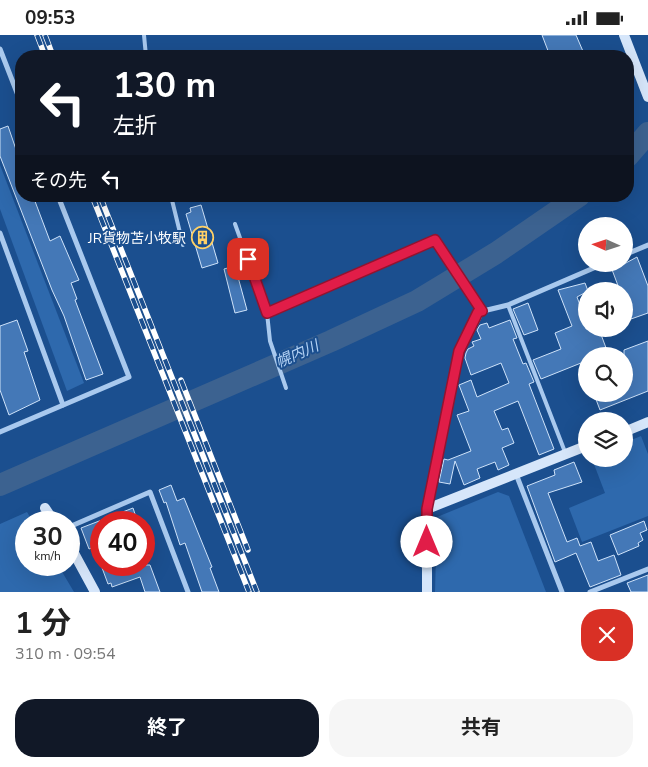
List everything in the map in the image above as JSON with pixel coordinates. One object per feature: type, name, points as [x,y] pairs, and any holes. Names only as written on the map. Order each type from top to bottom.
[{"type":"street","points":[[624,35],[630,50]]},
{"type":"street","points":[[0,49],[15,88]]},
{"type":"street","points":[[634,61],[648,97]]},
{"type":"street","points":[[0,432],[129,377],[60,202]]},
{"type":"street","points":[[0,233],[63,405]]},
{"type":"street","points":[[633,251],[648,245]]},
{"type":"street","points":[[480,311],[508,305],[583,273]]},
{"type":"street","points":[[475,301],[480,311]]},
{"type":"street","points":[[427,592],[427,509],[459,351],[480,311]]},
{"type":"street","points":[[633,428],[648,422]]},
{"type":"street","points":[[427,509],[578,450]]},
{"type":"street","points":[[516,474],[562,592]]},
{"type":"street","points":[[80,522],[150,492],[188,592]]},
{"type":"street","points":[[80,564],[95,592]]},
{"type":"street","points":[[590,592],[648,569]]},
{"type":"lane","points":[[144,35],[145,50]]},
{"type":"lane","points":[[172,202],[183,245]]},
{"type":"lane","points":[[235,224],[267,313],[270,341],[286,388]]},
{"type":"lane","points":[[267,313],[435,240],[450,260],[475,301]]},
{"type":"lane","points":[[508,305],[566,455]]},
{"type":"shaded area","points":[[0,165],[84,383],[67,391],[0,209]]},
{"type":"shaded area","points":[[641,436],[648,454],[648,516],[582,542],[569,508],[605,493],[595,467],[633,467],[633,439]]},
{"type":"shaded area","points":[[498,492],[509,496],[546,592],[435,592],[437,517]]},
{"type":"shaded area","points":[[15,517],[15,576],[65,576],[74,592],[0,592],[0,524]]},
{"type":"building","points":[[542,35],[576,35],[582,50],[548,50]]},
{"type":"building","points":[[8,126],[15,146],[15,195],[0,156],[0,129]]},
{"type":"building","points":[[18,202],[35,202],[50,241],[60,236],[79,280],[71,283],[77,299],[75,300],[103,374],[86,380],[64,316]]},
{"type":"building","name":"JR貨物苫小牧駅","points":[[201,205],[218,263],[202,268],[186,214],[191,212],[190,208]]},
{"type":"building","points":[[637,257],[648,286],[648,313],[633,318],[633,282],[617,282],[613,273],[632,273],[633,259]]},
{"type":"building","points":[[235,266],[247,310],[235,313],[224,269]]},
{"type":"building","points":[[578,285],[578,337],[602,337],[606,347],[578,347],[578,364],[541,379],[533,360],[561,349],[555,333],[572,326],[558,290]]},
{"type":"building","points":[[528,303],[538,330],[524,335],[513,309]]},
{"type":"building","points":[[17,320],[28,351],[24,352],[40,400],[9,415],[0,390],[0,326]]},
{"type":"building","points":[[510,320],[517,338],[513,339],[523,364],[526,363],[534,382],[529,384],[554,449],[539,455],[518,401],[494,411],[502,430],[508,428],[514,443],[502,448],[509,465],[498,470],[495,462],[477,469],[480,478],[464,485],[455,461],[450,484],[439,482],[444,459],[448,460],[471,451],[457,415],[469,411],[459,385],[471,380],[477,397],[509,383],[501,363],[471,375],[465,358],[466,353],[468,349],[474,346],[472,342],[481,339],[477,330],[480,325],[487,323],[489,328]]},
{"type":"building","points":[[648,341],[648,391],[633,397],[633,347]]},
{"type":"building","points":[[597,402],[620,402],[600,410]]},
{"type":"building","points":[[574,462],[582,482],[548,493],[567,542],[577,538],[580,546],[591,542],[598,561],[614,555],[621,575],[590,587],[576,553],[555,562],[527,486],[555,475],[554,470]]},
{"type":"building","points":[[171,485],[177,501],[184,498],[212,567],[210,568],[219,592],[202,592],[185,543],[180,545],[166,502],[164,503],[159,490]]},
{"type":"building","points":[[644,521],[647,530],[640,533],[643,540],[638,543],[639,546],[618,555],[610,535]]},
{"type":"building","points":[[90,525],[89,549],[81,528]]},
{"type":"building","points":[[648,575],[648,592],[631,592],[627,583]]},
{"type":"building","points":[[105,576],[154,576],[160,592],[145,592],[140,577],[112,587],[111,583],[108,584]]},
{"type":"waterway","name":"幌内川","points":[[634,149],[648,133]]},
{"type":"waterway","name":"幌内川","points":[[0,485],[331,341],[417,301],[496,253],[570,202]]},
{"type":"railway","points":[[37,35],[43,50]]},
{"type":"railway","points":[[45,35],[51,50]]},
{"type":"railway","points":[[94,202],[249,592]]},
{"type":"railway","points":[[102,202],[257,592]]},
{"type":"railway","points":[[181,380],[248,550]]},
{"type":"place","name":"JR貨物苫小牧駅","points":[[202,238]]},
{"type":"route","points":[[248,259],[267,313],[435,240],[450,260],[482,311],[478,312],[459,351],[427,509],[427,542]]}]
